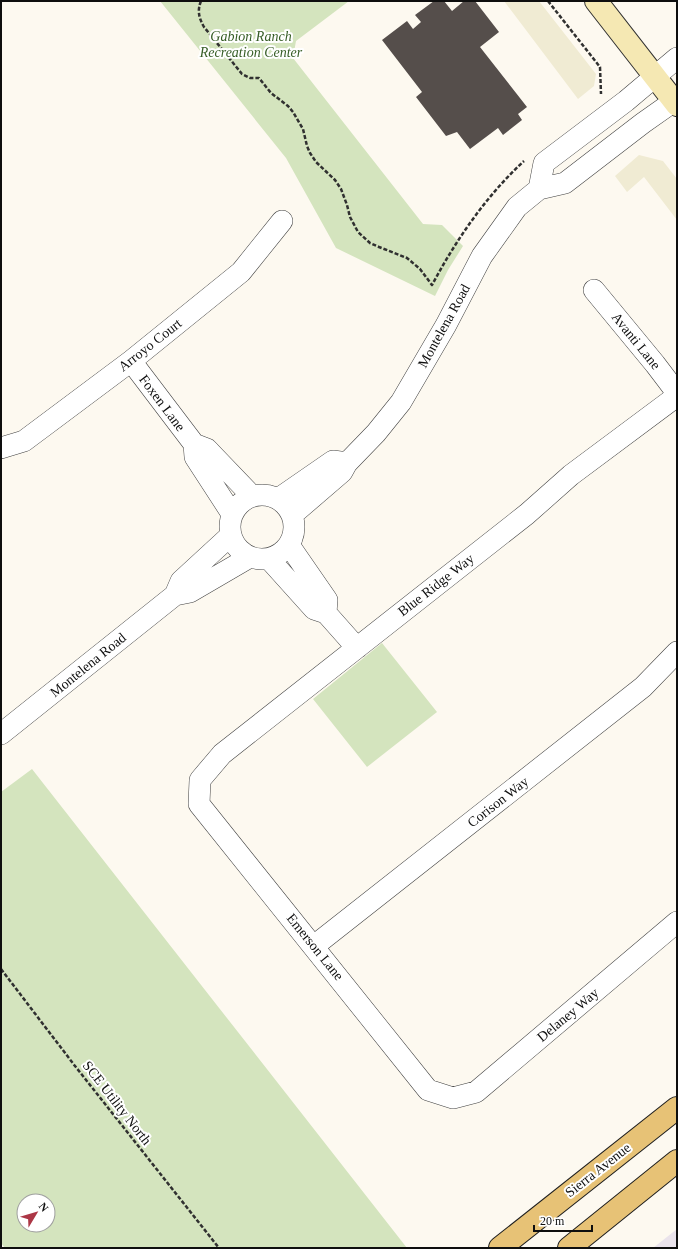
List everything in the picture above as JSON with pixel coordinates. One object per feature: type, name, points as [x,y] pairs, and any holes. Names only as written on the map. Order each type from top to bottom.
[{"type":"main road","name":"Sierra Avenue","points":[[500,1248],[677,1108]]},
{"type":"main road","points":[[569,1248],[677,1161]]},
{"type":"street","points":[[596,1],[655,76],[676,102],[643,123],[565,183],[539,188],[544,163],[626,101],[655,76],[677,58]]},
{"type":"street","name":"Montelena Road","points":[[292,515],[342,472],[347,462],[376,433],[401,402],[446,325],[482,256],[518,207],[539,188]]},
{"type":"street","name":"Arroyo Court","points":[[1,448],[24,441],[131,361],[241,272],[282,221]]},
{"type":"street","name":"Avanti Lane","points":[[594,290],[655,364],[677,394]]},
{"type":"street","name":"Foxen Lane","points":[[131,361],[194,444],[207,449],[252,496]]},
{"type":"street","name":"Blue Ridge Way","points":[[200,780],[222,754],[527,514],[571,475],[677,394]]},
{"type":"street","name":"Foxen Lane","points":[[194,444],[195,457],[232,514]]},
{"type":"street","points":[[278,499],[333,461],[347,462]]},
{"type":"street","points":[[259,558],[277,556],[284,551],[294,535],[292,515],[286,506],[278,499],[270,495],[252,496],[243,501],[236,508],[232,514],[230,526],[231,535],[235,544],[241,552],[259,558],[314,609],[326,613],[357,648]]},
{"type":"street","name":"Montelena Road","points":[[175,595],[181,581],[231,535]]},
{"type":"street","points":[[289,544],[327,600],[326,613]]},
{"type":"street","name":"Montelena Road","points":[[1,734],[175,595],[190,592],[259,558]]},
{"type":"street","name":"Corison Way","points":[[314,946],[643,687],[677,652]]},
{"type":"street","name":"Emerson Lane","points":[[200,780],[199,804],[428,1090],[453,1098]]},
{"type":"street","name":"Delaney Way","points":[[453,1098],[476,1092],[677,922]]},
{"type":"path","points":[[201,1],[199,9],[200,21],[242,74],[250,78],[259,78],[271,93],[294,112],[303,129],[310,153],[316,162],[335,180],[341,189],[350,217],[358,232],[370,243],[410,260],[423,272],[432,285],[467,227],[501,185],[527,158]]},
{"type":"path","points":[[548,1],[600,67],[601,97]]},
{"type":"path","name":"SCE Utility North","points":[[1,969],[75,1066],[219,1248]]},
{"type":"shaded area","points":[[504,1],[539,1],[596,74],[594,86],[578,99]]},
{"type":"shaded area","points":[[639,155],[663,161],[677,179],[677,220],[644,177],[627,192],[615,176]]},
{"type":"shaded area","points":[[677,1229],[677,1248],[653,1248]]},
{"type":"green space","name":"Gabion Ranch Recreation Center","points":[[160,1],[349,1],[296,41],[293,58],[423,224],[442,225],[463,246],[448,270],[435,296],[336,248],[286,158]]},
{"type":"green space","points":[[382,643],[437,712],[367,767],[313,699]]},
{"type":"green space","points":[[32,769],[407,1248],[5,1248],[1,1243],[1,792]]},
{"type":"building","points":[[434,1],[444,1],[452,11],[464,1],[475,1],[499,32],[480,47],[527,107],[518,114],[522,120],[503,135],[498,128],[470,149],[457,132],[446,136],[416,97],[422,92],[382,40],[407,21],[413,29],[421,22],[415,15]]}]
